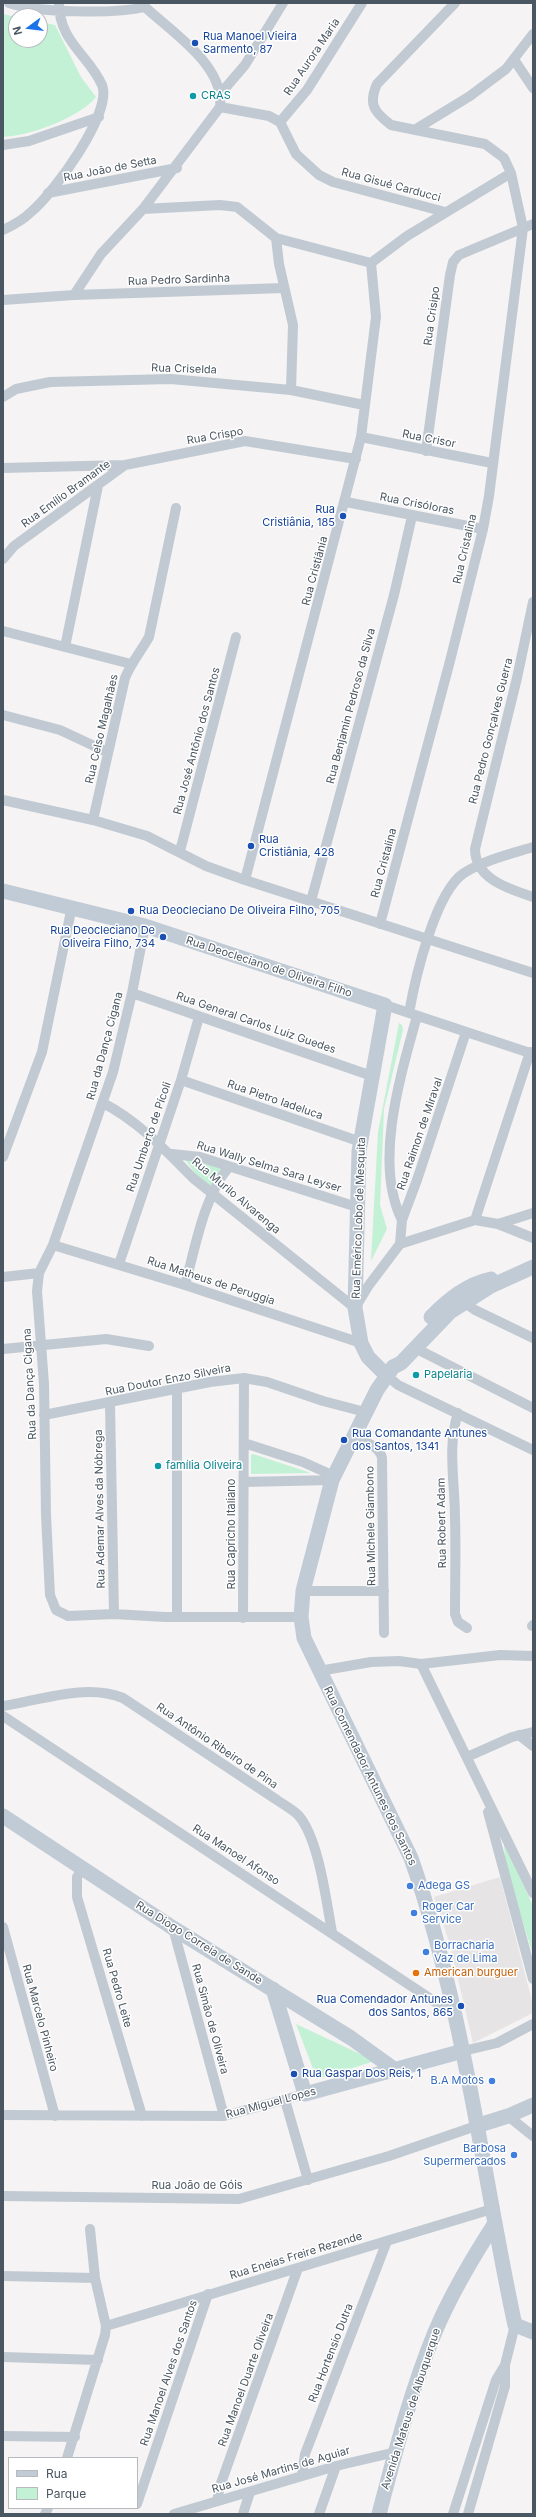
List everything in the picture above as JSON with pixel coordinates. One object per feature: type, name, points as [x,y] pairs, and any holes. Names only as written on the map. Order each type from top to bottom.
[{"type":"street","points":[[9,3],[44,11],[59,7],[126,10],[144,5],[198,55],[215,78],[221,92],[220,107],[177,168],[143,210],[101,254],[74,295]]},
{"type":"street","points":[[221,92],[245,65],[283,3]]},
{"type":"street","name":"Rua Aurora Maria","points":[[280,122],[307,90],[362,3]]},
{"type":"street","name":"Rua Cristalina","points":[[380,924],[483,529],[523,228],[511,173],[504,158],[485,144],[390,125],[379,116],[373,106],[372,95],[382,79],[455,3]]},
{"type":"street","points":[[3,230],[14,225],[32,212],[48,193],[86,142],[99,117],[104,98],[102,86],[68,36],[59,7]]},
{"type":"street","points":[[416,129],[482,88],[515,61],[533,34]]},
{"type":"street","points":[[515,61],[533,88]]},
{"type":"street","points":[[220,107],[269,116],[280,122]]},
{"type":"street","points":[[3,145],[28,141],[99,117]]},
{"type":"street","name":"Rua Gisué Carducci","points":[[280,122],[296,154],[326,179],[445,212]]},
{"type":"street","name":"Rua João de Setta","points":[[48,193],[177,168]]},
{"type":"street","points":[[143,210],[220,205],[236,207],[276,238],[371,263],[407,236],[511,173]]},
{"type":"street","name":"Rua Crisipo","points":[[426,451],[450,275],[454,262],[468,250],[533,224]]},
{"type":"street","points":[[276,238],[292,325],[291,390]]},
{"type":"street","name":"Rua Cristiânia","points":[[245,880],[346,502],[361,437],[376,317],[371,263]]},
{"type":"street","name":"Rua Pedro Sardinha","points":[[3,300],[74,295],[284,288]]},
{"type":"street","name":"Rua Criselda","points":[[3,397],[16,389],[50,382],[171,379],[291,390],[364,405]]},
{"type":"street","name":"Rua Crisor","points":[[361,437],[492,463]]},
{"type":"street","name":"Rua Crispo","points":[[125,465],[245,441],[356,459]]},
{"type":"street","points":[[3,468],[125,465]]},
{"type":"street","name":"Rua Emílio Bramante","points":[[3,559],[14,546],[125,465]]},
{"type":"street","points":[[65,647],[98,486]]},
{"type":"street","name":"Rua Crisóloras","points":[[346,502],[483,529]]},
{"type":"street","name":"Rua Celso Magalhães","points":[[93,820],[107,752],[125,678],[131,664],[142,650],[149,637],[176,508]]},
{"type":"street","name":"Rua Benjamin Pedroso da Silva","points":[[311,901],[394,595],[412,516]]},
{"type":"street","name":"Rua Pedro Gonçalves Guerra","points":[[478,866],[475,858],[477,836],[518,678],[533,602]]},
{"type":"street","points":[[3,631],[131,664]]},
{"type":"street","name":"Rua José Antônio dos Santos","points":[[180,851],[236,637]]},
{"type":"street","points":[[3,716],[60,730],[107,752]]},
{"type":"street","points":[[3,800],[93,820],[147,836],[180,851],[206,866],[245,880],[533,973]]},
{"type":"street","points":[[402,1220],[391,1193],[390,1157],[396,1096],[428,940],[441,903],[450,888],[464,874],[478,866],[533,847]]},
{"type":"street","points":[[478,866],[508,889],[533,897]]},
{"type":"street","name":"Rua Deocleciano de Oliveira Filho","points":[[3,891],[72,906],[145,926],[531,1053]]},
{"type":"street","points":[[3,1157],[42,1052],[72,906]]},
{"type":"street","name":"Rua da Dança Cigana","points":[[145,926],[132,993],[113,1072],[53,1245],[39,1273],[37,1292],[44,1415],[46,1515],[53,1604],[56,1610],[68,1616],[114,1614],[177,1617],[301,1618]]},
{"type":"street","name":"Rua General Carlos Luiz Guedes","points":[[132,993],[372,1076]]},
{"type":"street","name":"Rua Emérico Lobo de Mesquita","points":[[384,1005],[361,1142],[357,1207],[355,1308],[360,1343],[368,1357],[390,1371]]},
{"type":"street","name":"Rua Umberto de Pícoli","points":[[119,1264],[158,1143],[182,1080],[199,1017]]},
{"type":"street","name":"Rua Raimon de Miraval","points":[[400,1244],[402,1220],[418,1180],[466,1032]]},
{"type":"street","points":[[475,1220],[531,1053]]},
{"type":"street","name":"Rua Pietro Iadeluca","points":[[182,1080],[361,1142]]},
{"type":"street","name":"Rua Murilo Alvarenga","points":[[103,1103],[123,1114],[172,1154],[193,1178],[355,1308]]},
{"type":"street","name":"Rua Wally Selma Sara Leyser","points":[[172,1154],[200,1157],[357,1207]]},
{"type":"street","points":[[185,1285],[208,1207],[223,1174],[229,1167]]},
{"type":"street","points":[[498,1224],[533,1213]]},
{"type":"street","points":[[355,1308],[368,1285],[400,1244],[475,1220],[498,1224],[533,1238]]},
{"type":"street","name":"Rua Matheus de Peruggia","points":[[53,1245],[185,1285],[360,1343]]},
{"type":"street","name":"Rua Comendador Antunes dos Santos","points":[[390,1371],[401,1363],[450,1312],[464,1302],[516,1274],[533,1267]]},
{"type":"street","points":[[3,1277],[39,1273]]},
{"type":"street","name":"Rua Comendador Antunes dos Santos","points":[[468,2514],[506,2386],[505,2365],[515,2325],[456,2015],[441,1954],[411,1858],[319,1671],[304,1638],[301,1618],[303,1591],[333,1478],[352,1436],[390,1371],[394,1356],[448,1300],[471,1286],[516,1274]]},
{"type":"street","points":[[464,1302],[475,1310],[533,1338]]},
{"type":"street","points":[[3,1349],[41,1344],[106,1339],[149,1346]]},
{"type":"street","points":[[415,1348],[533,1408]]},
{"type":"street","points":[[390,1371],[398,1385],[533,1450]]},
{"type":"street","name":"Rua Doutor Enzo Silveira","points":[[44,1415],[110,1404],[210,1382],[244,1378],[268,1382],[323,1401],[365,1412]]},
{"type":"street","name":"Rua Capricho Italiano","points":[[243,1618],[244,1378]]},
{"type":"street","points":[[177,1390],[177,1617]]},
{"type":"street","name":"Rua Ademar Alves da Nóbrega","points":[[110,1404],[114,1614]]},
{"type":"street","name":"Rua Robert Adam","points":[[458,1414],[453,1427],[452,1444],[456,1519],[455,1614],[458,1622],[467,1628]]},
{"type":"street","name":"Rua Michele Giambono","points":[[352,1436],[376,1447],[381,1452],[382,1458],[384,1633]]},
{"type":"street","points":[[244,1443],[292,1458],[333,1478]]},
{"type":"street","points":[[244,1482],[333,1478]]},
{"type":"street","points":[[303,1591],[384,1591]]},
{"type":"street","points":[[319,1671],[371,1662],[421,1664],[507,1654],[533,1656]]},
{"type":"street","points":[[421,1664],[467,1757],[484,1797],[533,1893]]},
{"type":"street","name":"Rua Antônio Ribeiro de Pina","points":[[3,1706],[88,1691],[108,1692],[123,1698],[282,1804],[298,1815],[306,1825],[314,1846],[332,1932]]},
{"type":"street","name":"Rua Manoel Afonso","points":[[3,1716],[456,2015]]},
{"type":"street","points":[[467,1757],[519,1735],[533,1732]]},
{"type":"street","points":[[519,1735],[533,1746]]},
{"type":"street","points":[[484,1797],[533,1979]]},
{"type":"street","name":"Rua Diogo Correia de Sande","points":[[3,1816],[173,1928],[303,2008],[394,2069]]},
{"type":"street","name":"Rua Pedro Leite","points":[[83,1868],[77,1877],[77,1897],[142,2116]]},
{"type":"street","name":"Rua Marcelo Pinheiro","points":[[3,1927],[55,2116]]},
{"type":"street","name":"Rua Simão de Oliveira","points":[[173,1928],[224,2116]]},
{"type":"street","points":[[273,1989],[305,2094]]},
{"type":"street","points":[[282,2017],[290,2010],[303,2008]]},
{"type":"street","points":[[463,2051],[497,2043],[533,2024]]},
{"type":"street","name":"Rua Miguel Lopes","points":[[3,2115],[224,2116],[463,2051]]},
{"type":"street","points":[[285,2100],[308,2180]]},
{"type":"street","points":[[476,2126],[508,2116],[533,2105]]},
{"type":"street","points":[[508,2116],[533,2136]]},
{"type":"street","name":"Rua João de Góis","points":[[3,2196],[231,2199],[252,2196],[308,2180],[476,2126]]},
{"type":"street","name":"Rua Eneias Freire Rezende","points":[[106,2326],[387,2241],[494,2216]]},
{"type":"street","name":"Avenida Mateus de Albuquerque","points":[[379,2514],[396,2452],[435,2332],[494,2216]]},
{"type":"street","points":[[67,2457],[75,2437],[98,2360],[106,2326],[95,2278],[90,2229]]},
{"type":"street","name":"Rua Hortensio Dutra","points":[[302,2476],[306,2454],[387,2241]]},
{"type":"street","name":"Rua Manoel Duarte Oliveira","points":[[217,2501],[220,2486],[298,2268]]},
{"type":"street","points":[[3,2276],[95,2278]]},
{"type":"street","name":"Rua Manoel Alves dos Santos","points":[[138,2501],[208,2294]]},
{"type":"street","points":[[515,2325],[533,2332]]},
{"type":"street","points":[[3,2357],[98,2360]]},
{"type":"street","name":"Rua Comendador Antunes dos Santos","points":[[454,2514],[496,2380],[505,2365]]},
{"type":"street","points":[[3,2436],[75,2437]]},
{"type":"street","name":"Rua José Martins de Aguiar","points":[[174,2514],[336,2466],[396,2452]]},
{"type":"street","points":[[319,2514],[336,2466]]},
{"type":"street","points":[[243,2514],[250,2492]]},
{"type":"shaded area","points":[[500,1877],[533,2005],[533,2013],[473,2043],[450,1945],[434,1897]]},
{"type":"green space","points":[[3,14],[8,15],[8,48],[48,48],[48,24],[55,25],[81,77],[96,97],[88,105],[66,119],[26,133],[3,137]]},
{"type":"green space","points":[[399,1023],[402,1025],[403,1030],[384,1109],[380,1205],[387,1229],[371,1261],[378,1132]]},
{"type":"green space","points":[[184,1158],[224,1168],[213,1189],[195,1173]]},
{"type":"green space","points":[[253,1454],[310,1473],[251,1474],[251,1455]]},
{"type":"green space","points":[[504,1841],[533,1906],[533,1955],[505,1864]]},
{"type":"green space","points":[[296,2024],[375,2061],[317,2079]]},
{"type":"place","name":"Rua Manoel Vieira Sarmento, 87","points":[[195,43]]},
{"type":"place","name":"CRAS","points":[[193,96]]},
{"type":"place","name":"Rua Cristiânia, 185","points":[[343,516]]},
{"type":"place","name":"Rua Cristiânia, 428","points":[[251,846]]},
{"type":"place","name":"Rua Deocleciano De Oliveira Filho, 705","points":[[131,911]]},
{"type":"place","name":"Rua Deocleciano De Oliveira Filho, 734","points":[[163,937]]},
{"type":"place","name":"Papelaria","points":[[416,1375]]},
{"type":"place","name":"Rua Comandante Antunes dos Santos, 1341","points":[[344,1440]]},
{"type":"place","name":"família Oliveira","points":[[158,1466]]},
{"type":"place","name":"Adega GS","points":[[410,1886]]},
{"type":"place","name":"Roger Car Service","points":[[414,1913]]},
{"type":"place","name":"Borracharia Vaz de Lima","points":[[426,1952]]},
{"type":"place","name":"American burguer","points":[[416,1973]]},
{"type":"place","name":"Rua Comendador Antunes dos Santos, 865","points":[[461,2006]]},
{"type":"place","name":"Rua Gaspar Dos Reis, 1","points":[[294,2074]]},
{"type":"place","name":"B.A Motos","points":[[492,2081]]},
{"type":"place","name":"Barbosa Supermercados","points":[[514,2155]]}]
